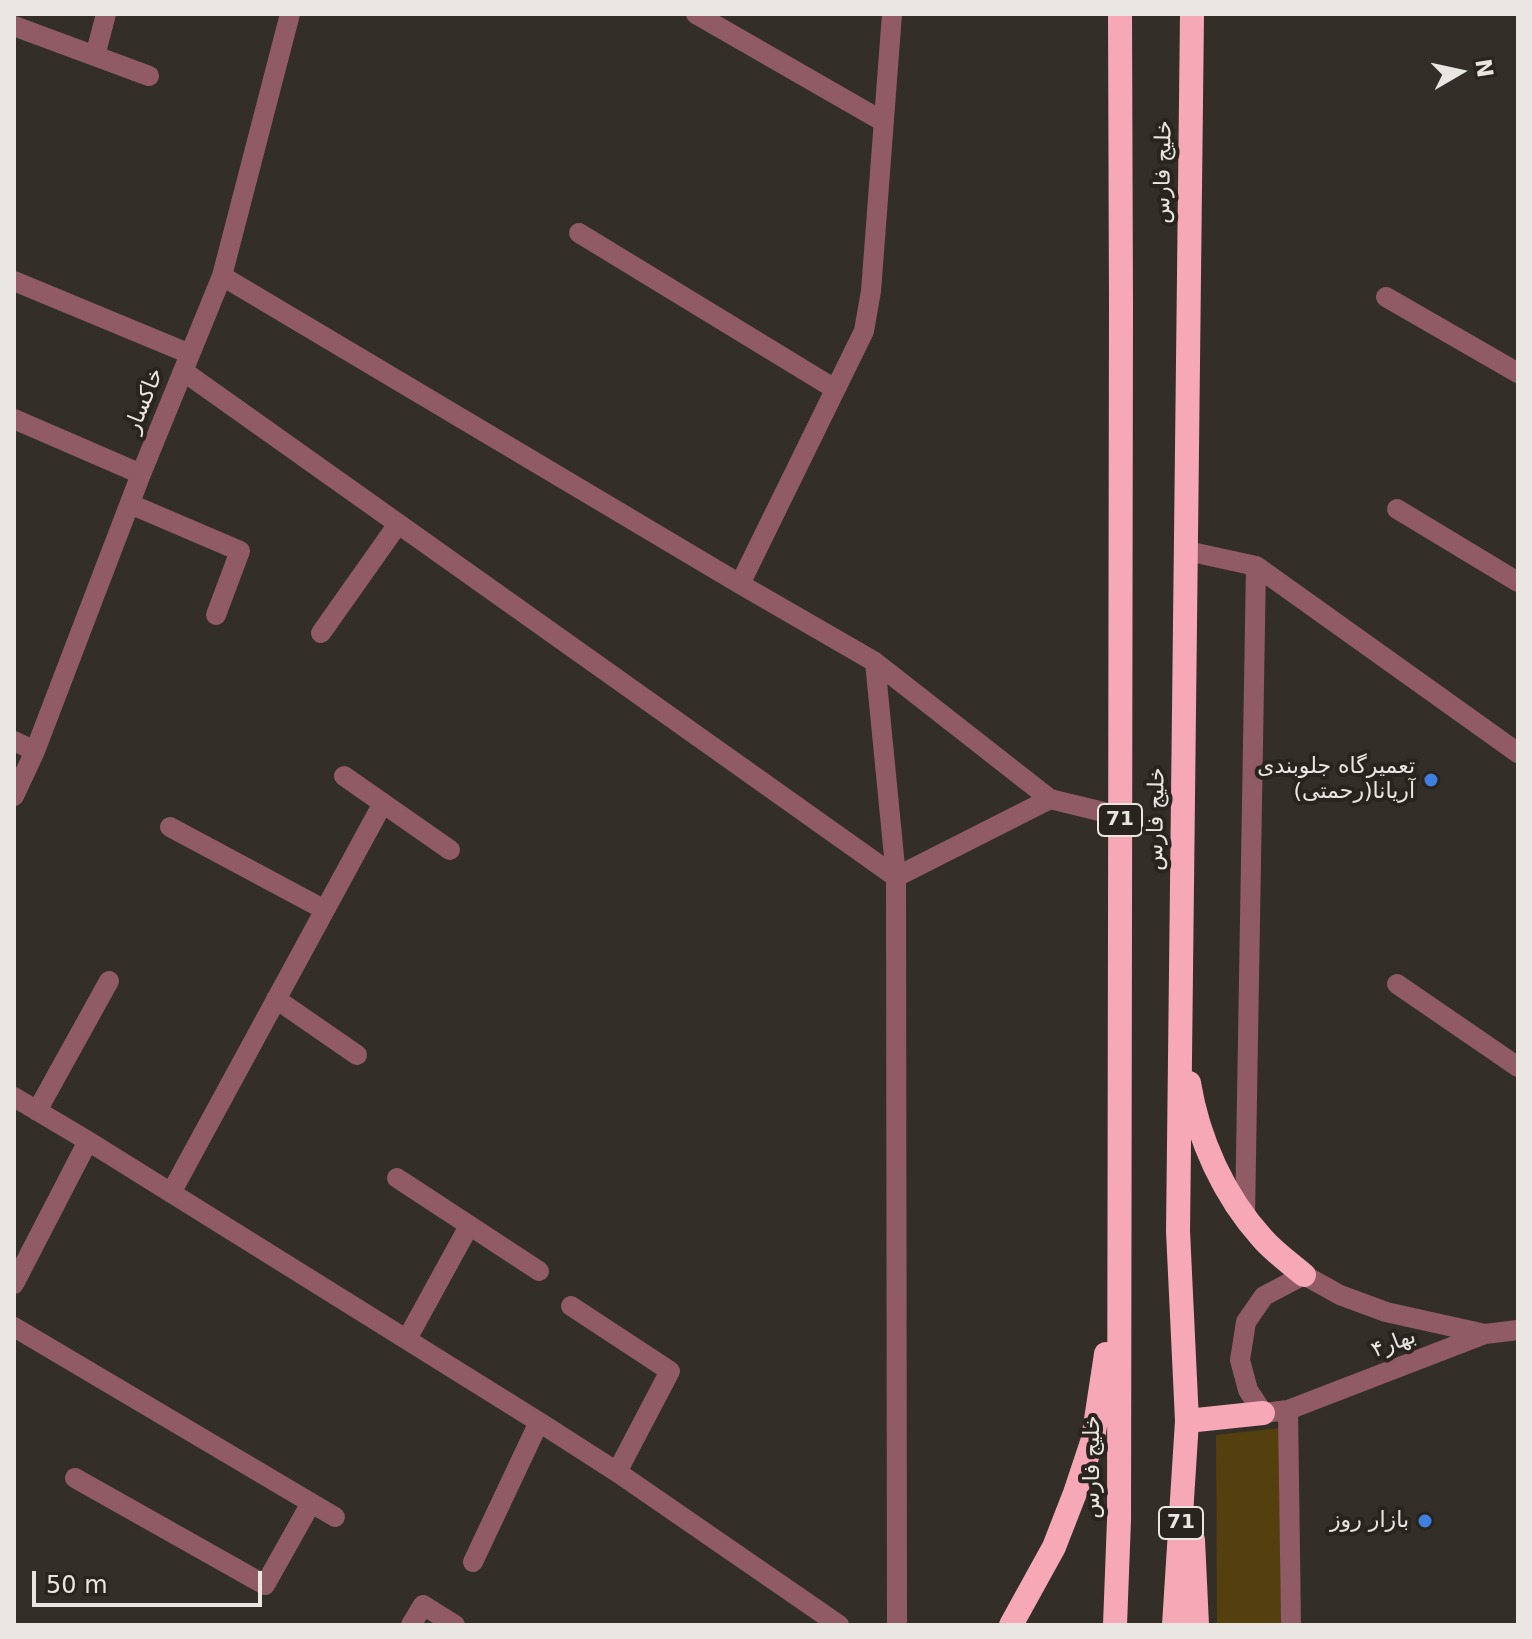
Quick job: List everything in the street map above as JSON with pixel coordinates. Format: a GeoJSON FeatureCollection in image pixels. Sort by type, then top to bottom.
{"type":"FeatureCollection","features":[{"type":"Feature","properties":{"kind":"highway","name":"خلیج فارس"},"geometry":{"type":"LineString","coordinates":[[1115,1625],[1119,1520],[1120,14]]}},
{"type":"Feature","properties":{"kind":"highway","name":"خلیج فارس"},"geometry":{"type":"LineString","coordinates":[[1174,1625],[1187,1421],[1178,1231],[1192,14]]}},
{"type":"Feature","properties":{"kind":"highway"},"geometry":{"type":"LineString","coordinates":[[1180,1028],[1192,1100],[1202,1135],[1226,1189],[1262,1239],[1304,1275]]}},
{"type":"Feature","properties":{"kind":"highway"},"geometry":{"type":"LineString","coordinates":[[1011,1625],[1054,1547],[1093,1439],[1105,1372],[1119,1228]]}},
{"type":"Feature","properties":{"kind":"highway"},"geometry":{"type":"LineString","coordinates":[[1197,1625],[1187,1421],[1263,1413]]}},
{"type":"Feature","properties":{"kind":"street"},"geometry":{"type":"LineString","coordinates":[[95,56],[106,14]]}},
{"type":"Feature","properties":{"kind":"street","name":"خاکسار"},"geometry":{"type":"LineString","coordinates":[[14,796],[35,751],[141,474],[222,276],[290,14]]}},
{"type":"Feature","properties":{"kind":"street"},"geometry":{"type":"LineString","coordinates":[[696,14],[884,122]]}},
{"type":"Feature","properties":{"kind":"street"},"geometry":{"type":"LineString","coordinates":[[740,584],[864,331],[871,291],[892,14]]}},
{"type":"Feature","properties":{"kind":"street"},"geometry":{"type":"LineString","coordinates":[[14,26],[149,76]]}},
{"type":"Feature","properties":{"kind":"street"},"geometry":{"type":"LineString","coordinates":[[579,233],[835,389]]}},
{"type":"Feature","properties":{"kind":"street"},"geometry":{"type":"LineString","coordinates":[[222,276],[875,662],[1050,799],[1120,816]]}},
{"type":"Feature","properties":{"kind":"street"},"geometry":{"type":"LineString","coordinates":[[14,281],[186,363],[398,524],[896,877]]}},
{"type":"Feature","properties":{"kind":"street"},"geometry":{"type":"LineString","coordinates":[[1386,297],[1518,373]]}},
{"type":"Feature","properties":{"kind":"street"},"geometry":{"type":"LineString","coordinates":[[14,419],[141,474]]}},
{"type":"Feature","properties":{"kind":"street"},"geometry":{"type":"LineString","coordinates":[[130,504],[240,551],[216,615]]}},
{"type":"Feature","properties":{"kind":"street"},"geometry":{"type":"LineString","coordinates":[[1397,509],[1518,582]]}},
{"type":"Feature","properties":{"kind":"street"},"geometry":{"type":"LineString","coordinates":[[321,633],[398,524]]}},
{"type":"Feature","properties":{"kind":"street"},"geometry":{"type":"LineString","coordinates":[[1187,551],[1256,566],[1518,753]]}},
{"type":"Feature","properties":{"kind":"street"},"geometry":{"type":"LineString","coordinates":[[1245,1215],[1256,566]]}},
{"type":"Feature","properties":{"kind":"street"},"geometry":{"type":"LineString","coordinates":[[875,662],[896,877],[897,1625]]}},
{"type":"Feature","properties":{"kind":"street"},"geometry":{"type":"LineString","coordinates":[[14,741],[35,751]]}},
{"type":"Feature","properties":{"kind":"street"},"geometry":{"type":"LineString","coordinates":[[344,776],[450,850]]}},
{"type":"Feature","properties":{"kind":"street"},"geometry":{"type":"LineString","coordinates":[[896,877],[1050,799]]}},
{"type":"Feature","properties":{"kind":"street"},"geometry":{"type":"LineString","coordinates":[[171,1193],[383,803]]}},
{"type":"Feature","properties":{"kind":"street"},"geometry":{"type":"LineString","coordinates":[[170,827],[325,910]]}},
{"type":"Feature","properties":{"kind":"street"},"geometry":{"type":"LineString","coordinates":[[37,1111],[109,981]]}},
{"type":"Feature","properties":{"kind":"street"},"geometry":{"type":"LineString","coordinates":[[1397,984],[1518,1067]]}},
{"type":"Feature","properties":{"kind":"street"},"geometry":{"type":"LineString","coordinates":[[276,999],[357,1055]]}},
{"type":"Feature","properties":{"kind":"street"},"geometry":{"type":"LineString","coordinates":[[14,1097],[539,1422],[839,1625]]}},
{"type":"Feature","properties":{"kind":"street"},"geometry":{"type":"LineString","coordinates":[[14,1284],[88,1141]]}},
{"type":"Feature","properties":{"kind":"street"},"geometry":{"type":"LineString","coordinates":[[397,1178],[539,1271]]}},
{"type":"Feature","properties":{"kind":"street"},"geometry":{"type":"LineString","coordinates":[[407,1339],[469,1226]]}},
{"type":"Feature","properties":{"kind":"street"},"geometry":{"type":"LineString","coordinates":[[1263,1413],[1248,1390],[1240,1360],[1246,1322],[1264,1296],[1304,1275],[1340,1295],[1386,1312],[1485,1334]]}},
{"type":"Feature","properties":{"kind":"street"},"geometry":{"type":"LineString","coordinates":[[571,1306],[670,1371],[617,1472]]}},
{"type":"Feature","properties":{"kind":"street"},"geometry":{"type":"LineString","coordinates":[[14,1327],[335,1517]]}},
{"type":"Feature","properties":{"kind":"street","name":"بهار۴"},"geometry":{"type":"LineString","coordinates":[[1263,1413],[1288,1410],[1485,1334],[1518,1330]]}},
{"type":"Feature","properties":{"kind":"street"},"geometry":{"type":"LineString","coordinates":[[1288,1410],[1291,1625]]}},
{"type":"Feature","properties":{"kind":"street"},"geometry":{"type":"LineString","coordinates":[[473,1562],[539,1422]]}},
{"type":"Feature","properties":{"kind":"street"},"geometry":{"type":"LineString","coordinates":[[75,1478],[265,1585],[311,1503]]}},
{"type":"Feature","properties":{"kind":"street"},"geometry":{"type":"LineString","coordinates":[[411,1625],[423,1605],[455,1625]]}},
{"type":"Feature","properties":{"kind":"shaded area"},"geometry":{"type":"Polygon","coordinates":[[[1279,1428],[1281,1625],[1217,1625],[1216,1435],[1279,1428]]]}},
{"type":"Feature","properties":{"kind":"place","name":"تعمیرگاه جلوبندی آریانا(رحمتی)"},"geometry":{"type":"Point","coordinates":[1431,780]}},
{"type":"Feature","properties":{"kind":"place","name":"بازار روز"},"geometry":{"type":"Point","coordinates":[1425,1521]}}]}
